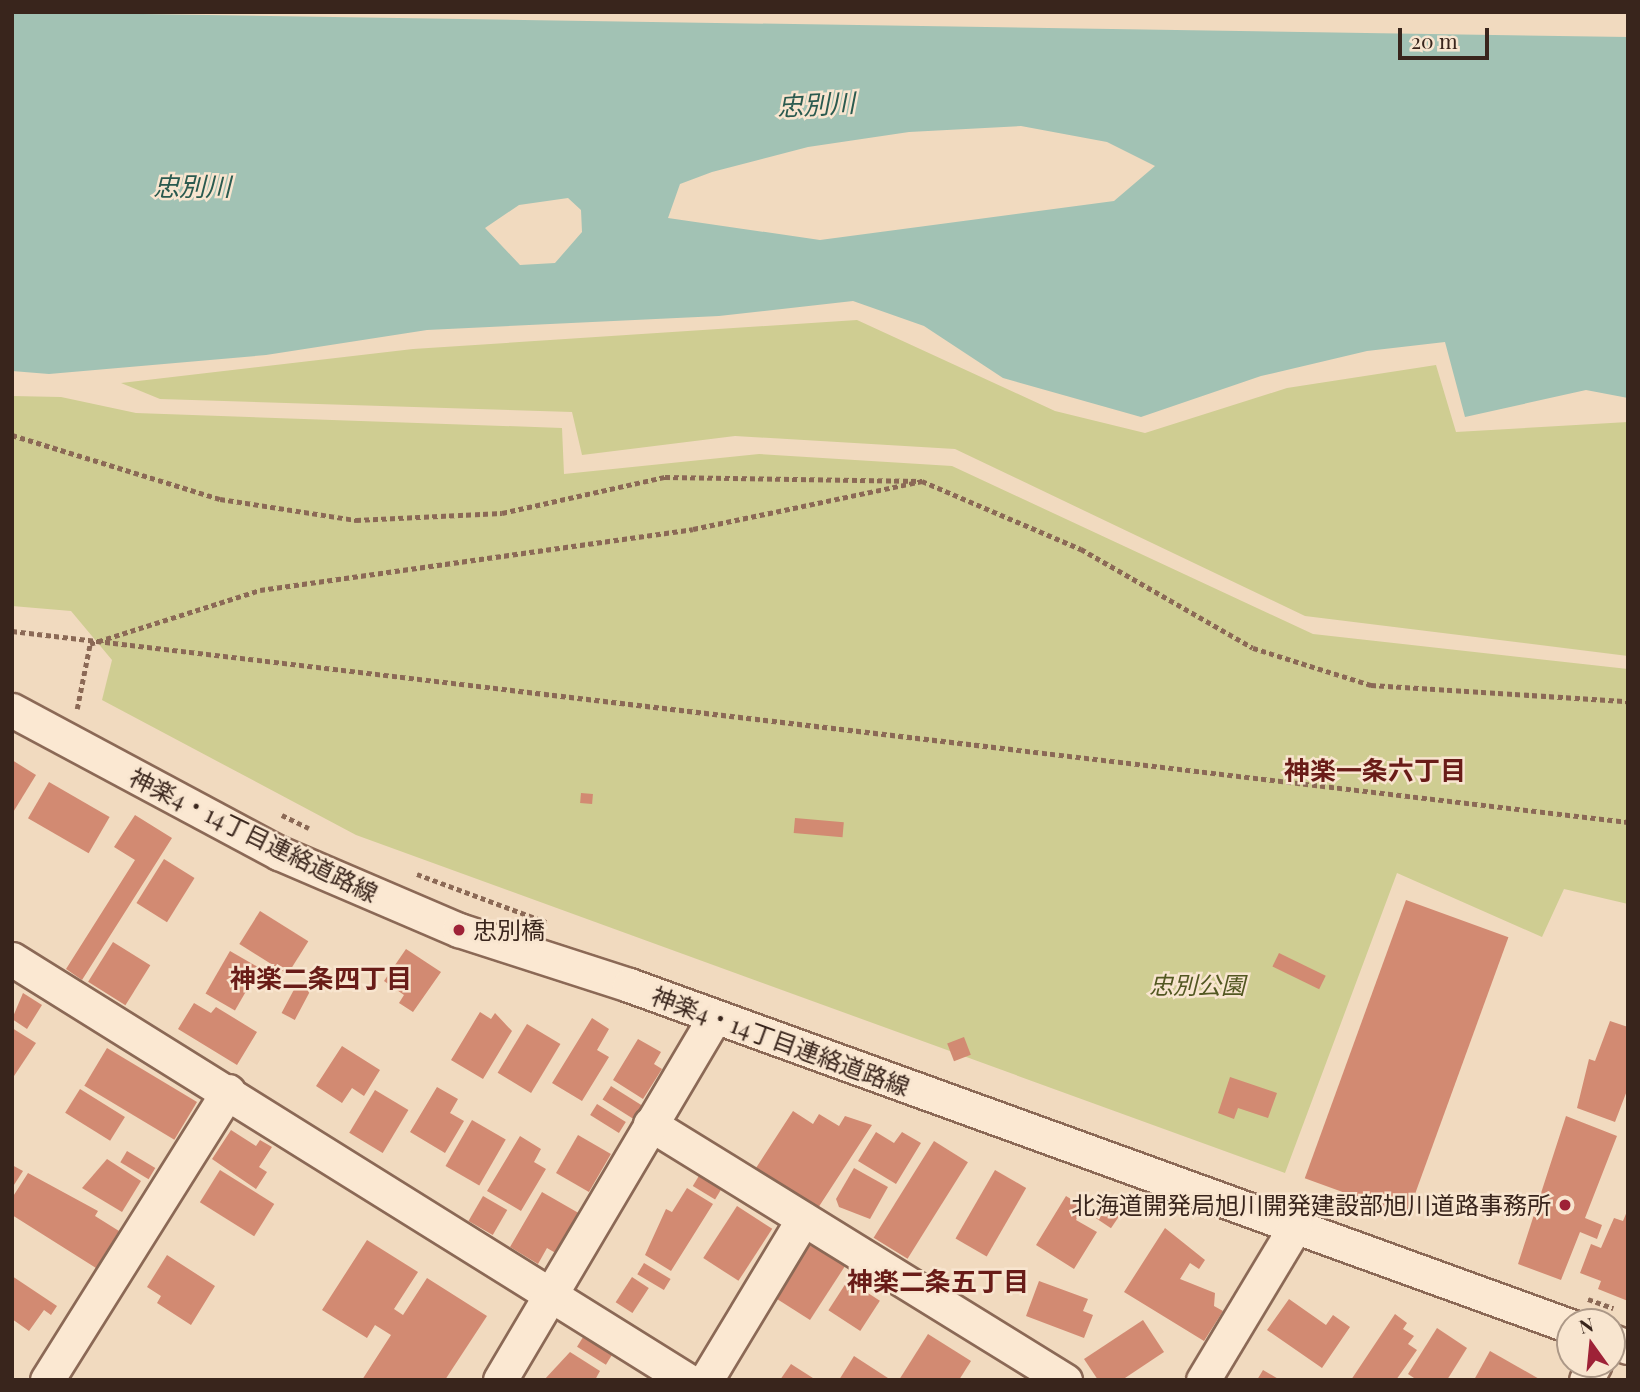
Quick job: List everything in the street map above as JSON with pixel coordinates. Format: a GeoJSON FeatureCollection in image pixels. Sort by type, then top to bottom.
{"type":"FeatureCollection","features":[{"type":"Feature","properties":{"kind":"street","name":"神楽4・14丁目連絡道路線"},"geometry":{"type":"LineString","coordinates":[[12,710],[279,853],[377,896],[1556,1321]]}},
{"type":"Feature","properties":{"kind":"street"},"geometry":{"type":"LineString","coordinates":[[12,959],[228,1090],[687,1380]]}},
{"type":"Feature","properties":{"kind":"street"},"geometry":{"type":"LineString","coordinates":[[500,1380],[714,1018]]}},
{"type":"Feature","properties":{"kind":"street"},"geometry":{"type":"LineString","coordinates":[[47,1380],[228,1090]]}},
{"type":"Feature","properties":{"kind":"street"},"geometry":{"type":"LineString","coordinates":[[650,1124],[1065,1380]]}},
{"type":"Feature","properties":{"kind":"street"},"geometry":{"type":"LineString","coordinates":[[706,1380],[803,1219]]}},
{"type":"Feature","properties":{"kind":"street"},"geometry":{"type":"LineString","coordinates":[[1203,1380],[1294,1227]]}},
{"type":"Feature","properties":{"kind":"path"},"geometry":{"type":"LineString","coordinates":[[12,435],[220,499],[356,520],[502,513],[665,477],[922,481],[1080,550],[1253,648],[1371,685],[1628,701]]}},
{"type":"Feature","properties":{"kind":"path"},"geometry":{"type":"LineString","coordinates":[[90,644],[260,590],[693,529],[922,481]]}},
{"type":"Feature","properties":{"kind":"path"},"geometry":{"type":"LineString","coordinates":[[12,631],[90,644],[1628,822]]}},
{"type":"Feature","properties":{"kind":"path"},"geometry":{"type":"LineString","coordinates":[[88,717],[76,711],[90,644]]}},
{"type":"Feature","properties":{"kind":"path"},"geometry":{"type":"LineString","coordinates":[[268,809],[317,832]]}},
{"type":"Feature","properties":{"kind":"path"},"geometry":{"type":"LineString","coordinates":[[413,873],[558,926]]}},
{"type":"Feature","properties":{"kind":"green space"},"geometry":{"type":"Polygon","coordinates":[[[857,320],[1055,411],[1145,433],[1287,388],[1436,365],[1456,432],[1628,422],[1628,656],[1305,616],[955,449],[735,436],[582,455],[572,412],[160,399],[121,383],[413,349],[857,320]]]}},
{"type":"Feature","properties":{"kind":"green space","name":"忠別公園"},"geometry":{"type":"Polygon","coordinates":[[[12,396],[61,397],[136,413],[562,428],[564,474],[759,454],[952,466],[1313,634],[1628,669],[1628,904],[1564,889],[1542,937],[1397,873],[1285,1173],[356,835],[102,700],[112,660],[71,611],[12,606],[12,396]]]}},
{"type":"Feature","properties":{"kind":"water","name":"忠別川"},"geometry":{"type":"Polygon","coordinates":[[[12,12],[1628,37],[1628,398],[1586,390],[1465,417],[1445,342],[1367,351],[1261,376],[1141,417],[1003,378],[924,326],[853,301],[719,316],[427,330],[266,355],[49,374],[12,371],[12,12]],[[1021,126],[909,132],[808,147],[712,172],[680,184],[668,218],[820,240],[1114,201],[1155,166],[1107,142],[1021,126]],[[568,198],[519,205],[485,228],[520,265],[555,263],[582,232],[581,210],[568,198]]]}},
{"type":"Feature","properties":{"kind":"building"},"geometry":{"type":"Polygon","coordinates":[[[12,760],[36,775],[12,814],[12,760]]]}},
{"type":"Feature","properties":{"kind":"building"},"geometry":{"type":"Polygon","coordinates":[[[49,782],[110,817],[89,853],[28,818],[49,782]]]}},
{"type":"Feature","properties":{"kind":"building"},"geometry":{"type":"Polygon","coordinates":[[[581,793],[593,794],[592,804],[580,803],[581,793]]]}},
{"type":"Feature","properties":{"kind":"building"},"geometry":{"type":"Polygon","coordinates":[[[135,815],[172,838],[82,980],[66,969],[135,860],[114,847],[135,815]]]}},
{"type":"Feature","properties":{"kind":"building"},"geometry":{"type":"Polygon","coordinates":[[[795,818],[844,822],[843,837],[794,833],[795,818]]]}},
{"type":"Feature","properties":{"kind":"building"},"geometry":{"type":"Polygon","coordinates":[[[164,859],[195,878],[167,922],[136,903],[164,859]]]}},
{"type":"Feature","properties":{"kind":"building"},"geometry":{"type":"Polygon","coordinates":[[[1406,900],[1508,937],[1407,1215],[1305,1178],[1406,900]]]}},
{"type":"Feature","properties":{"kind":"building"},"geometry":{"type":"Polygon","coordinates":[[[260,911],[308,941],[288,974],[239,944],[260,911]]]}},
{"type":"Feature","properties":{"kind":"building"},"geometry":{"type":"Polygon","coordinates":[[[113,942],[150,965],[125,1005],[88,982],[113,942]]]}},
{"type":"Feature","properties":{"kind":"building"},"geometry":{"type":"Polygon","coordinates":[[[406,949],[441,972],[413,1012],[399,1003],[404,995],[384,981],[406,949]]]}},
{"type":"Feature","properties":{"kind":"building"},"geometry":{"type":"Polygon","coordinates":[[[230,951],[259,968],[235,1010],[206,993],[230,951]]]}},
{"type":"Feature","properties":{"kind":"building"},"geometry":{"type":"Polygon","coordinates":[[[1279,953],[1326,976],[1319,989],[1272,966],[1279,953]]]}},
{"type":"Feature","properties":{"kind":"building"},"geometry":{"type":"Polygon","coordinates":[[[298,982],[311,989],[295,1020],[282,1013],[298,982]]]}},
{"type":"Feature","properties":{"kind":"building"},"geometry":{"type":"Polygon","coordinates":[[[23,993],[42,1005],[27,1029],[12,1019],[23,993]]]}},
{"type":"Feature","properties":{"kind":"building"},"geometry":{"type":"Polygon","coordinates":[[[194,1003],[211,1013],[216,1007],[257,1032],[237,1065],[178,1029],[194,1003]]]}},
{"type":"Feature","properties":{"kind":"building"},"geometry":{"type":"Polygon","coordinates":[[[480,1012],[491,1019],[495,1013],[512,1031],[483,1079],[451,1060],[480,1012]]]}},
{"type":"Feature","properties":{"kind":"building"},"geometry":{"type":"Polygon","coordinates":[[[592,1018],[609,1029],[597,1050],[609,1057],[582,1101],[552,1083],[592,1018]]]}},
{"type":"Feature","properties":{"kind":"building"},"geometry":{"type":"Polygon","coordinates":[[[1610,1021],[1628,1027],[1628,1088],[1615,1122],[1577,1108],[1589,1059],[1595,1061],[1610,1021]]]}},
{"type":"Feature","properties":{"kind":"building"},"geometry":{"type":"Polygon","coordinates":[[[527,1024],[560,1044],[531,1093],[498,1073],[527,1024]]]}},
{"type":"Feature","properties":{"kind":"building"},"geometry":{"type":"Polygon","coordinates":[[[12,1028],[36,1043],[12,1079],[12,1028]]]}},
{"type":"Feature","properties":{"kind":"building"},"geometry":{"type":"Polygon","coordinates":[[[964,1037],[971,1055],[954,1061],[947,1043],[964,1037]]]}},
{"type":"Feature","properties":{"kind":"building"},"geometry":{"type":"Polygon","coordinates":[[[638,1039],[661,1052],[654,1064],[662,1069],[643,1099],[613,1080],[638,1039]]]}},
{"type":"Feature","properties":{"kind":"building"},"geometry":{"type":"Polygon","coordinates":[[[342,1046],[380,1070],[364,1096],[352,1088],[342,1103],[316,1086],[342,1046]]]}},
{"type":"Feature","properties":{"kind":"building"},"geometry":{"type":"Polygon","coordinates":[[[107,1048],[197,1102],[174,1140],[84,1086],[107,1048]]]}},
{"type":"Feature","properties":{"kind":"building"},"geometry":{"type":"Polygon","coordinates":[[[1230,1077],[1277,1093],[1268,1118],[1238,1108],[1234,1119],[1218,1113],[1230,1077]]]}},
{"type":"Feature","properties":{"kind":"building"},"geometry":{"type":"Polygon","coordinates":[[[611,1086],[643,1106],[635,1120],[603,1100],[611,1086]]]}},
{"type":"Feature","properties":{"kind":"building"},"geometry":{"type":"Polygon","coordinates":[[[437,1087],[458,1099],[450,1113],[464,1121],[445,1153],[410,1132],[437,1087]]]}},
{"type":"Feature","properties":{"kind":"building"},"geometry":{"type":"Polygon","coordinates":[[[80,1089],[125,1117],[110,1141],[65,1113],[80,1089]]]}},
{"type":"Feature","properties":{"kind":"building"},"geometry":{"type":"Polygon","coordinates":[[[375,1090],[408,1110],[383,1153],[349,1133],[375,1090]]]}},
{"type":"Feature","properties":{"kind":"building"},"geometry":{"type":"Polygon","coordinates":[[[597,1104],[626,1122],[619,1133],[590,1115],[597,1104]]]}},
{"type":"Feature","properties":{"kind":"building"},"geometry":{"type":"Polygon","coordinates":[[[793,1111],[813,1124],[819,1114],[839,1126],[845,1116],[872,1125],[818,1208],[756,1168],[793,1111]]]}},
{"type":"Feature","properties":{"kind":"building","name":"北海道開発局旭川開発建設部旭川道路事務所"},"geometry":{"type":"Polygon","coordinates":[[[1566,1116],[1617,1136],[1585,1218],[1602,1225],[1597,1239],[1580,1232],[1561,1280],[1518,1264],[1566,1116]]]}},
{"type":"Feature","properties":{"kind":"building"},"geometry":{"type":"Polygon","coordinates":[[[472,1120],[506,1140],[479,1185],[446,1166],[472,1120]]]}},
{"type":"Feature","properties":{"kind":"building"},"geometry":{"type":"Polygon","coordinates":[[[231,1130],[256,1146],[260,1140],[272,1147],[259,1167],[267,1172],[256,1189],[212,1159],[231,1130]]]}},
{"type":"Feature","properties":{"kind":"building"},"geometry":{"type":"Polygon","coordinates":[[[876,1132],[894,1143],[902,1132],[921,1143],[896,1184],[858,1161],[876,1132]]]}},
{"type":"Feature","properties":{"kind":"building"},"geometry":{"type":"Polygon","coordinates":[[[578,1135],[611,1154],[589,1192],[556,1173],[578,1135]]]}},
{"type":"Feature","properties":{"kind":"building"},"geometry":{"type":"Polygon","coordinates":[[[520,1136],[541,1149],[534,1162],[546,1169],[521,1211],[487,1191],[520,1136]]]}},
{"type":"Feature","properties":{"kind":"building"},"geometry":{"type":"Polygon","coordinates":[[[934,1141],[968,1162],[908,1259],[874,1238],[934,1141]]]}},
{"type":"Feature","properties":{"kind":"building"},"geometry":{"type":"Polygon","coordinates":[[[127,1151],[155,1168],[149,1179],[120,1162],[127,1151]]]}},
{"type":"Feature","properties":{"kind":"building"},"geometry":{"type":"Polygon","coordinates":[[[107,1159],[141,1181],[122,1212],[82,1188],[107,1159]]]}},
{"type":"Feature","properties":{"kind":"building"},"geometry":{"type":"Polygon","coordinates":[[[12,1165],[23,1171],[12,1188],[12,1165]]]}},
{"type":"Feature","properties":{"kind":"building"},"geometry":{"type":"Polygon","coordinates":[[[854,1168],[888,1187],[870,1219],[839,1207],[836,1199],[854,1168]]]}},
{"type":"Feature","properties":{"kind":"building"},"geometry":{"type":"Polygon","coordinates":[[[220,1170],[274,1204],[254,1236],[200,1202],[220,1170]]]}},
{"type":"Feature","properties":{"kind":"building"},"geometry":{"type":"Polygon","coordinates":[[[995,1170],[1026,1188],[987,1256],[956,1238],[995,1170]]]}},
{"type":"Feature","properties":{"kind":"building"},"geometry":{"type":"Polygon","coordinates":[[[28,1173],[98,1211],[95,1216],[119,1231],[96,1268],[12,1215],[12,1198],[28,1173]]]}},
{"type":"Feature","properties":{"kind":"building"},"geometry":{"type":"Polygon","coordinates":[[[700,1174],[722,1187],[715,1199],[693,1186],[700,1174]]]}},
{"type":"Feature","properties":{"kind":"building"},"geometry":{"type":"Polygon","coordinates":[[[687,1188],[713,1204],[671,1271],[645,1255],[666,1209],[672,1212],[687,1188]]]}},
{"type":"Feature","properties":{"kind":"building"},"geometry":{"type":"Polygon","coordinates":[[[542,1192],[582,1215],[559,1255],[547,1248],[538,1264],[510,1247],[542,1192]]]}},
{"type":"Feature","properties":{"kind":"building"},"geometry":{"type":"Polygon","coordinates":[[[483,1196],[507,1210],[493,1235],[469,1221],[483,1196]]]}},
{"type":"Feature","properties":{"kind":"building"},"geometry":{"type":"Polygon","coordinates":[[[1066,1196],[1084,1207],[1076,1220],[1097,1232],[1074,1269],[1036,1245],[1066,1196]]]}},
{"type":"Feature","properties":{"kind":"building"},"geometry":{"type":"Polygon","coordinates":[[[1105,1205],[1120,1215],[1111,1228],[1096,1218],[1105,1205]]]}},
{"type":"Feature","properties":{"kind":"building"},"geometry":{"type":"Polygon","coordinates":[[[737,1206],[772,1229],[738,1281],[703,1258],[737,1206]]]}},
{"type":"Feature","properties":{"kind":"building"},"geometry":{"type":"Polygon","coordinates":[[[1628,1209],[1628,1301],[1598,1289],[1601,1281],[1580,1273],[1591,1244],[1601,1248],[1614,1218],[1623,1221],[1628,1209]]]}},
{"type":"Feature","properties":{"kind":"building"},"geometry":{"type":"Polygon","coordinates":[[[1165,1228],[1205,1260],[1199,1269],[1190,1263],[1180,1279],[1215,1293],[1214,1306],[1223,1311],[1204,1341],[1124,1292],[1165,1228]]]}},
{"type":"Feature","properties":{"kind":"building"},"geometry":{"type":"Polygon","coordinates":[[[367,1240],[418,1272],[394,1309],[403,1315],[427,1278],[487,1316],[445,1380],[362,1380],[391,1335],[375,1325],[367,1338],[322,1310],[367,1240]]]}},
{"type":"Feature","properties":{"kind":"building"},"geometry":{"type":"Polygon","coordinates":[[[807,1244],[847,1263],[810,1320],[777,1299],[807,1244]]]}},
{"type":"Feature","properties":{"kind":"building"},"geometry":{"type":"Polygon","coordinates":[[[167,1255],[215,1286],[191,1325],[157,1303],[161,1296],[147,1287],[167,1255]]]}},
{"type":"Feature","properties":{"kind":"building"},"geometry":{"type":"Polygon","coordinates":[[[644,1263],[671,1279],[664,1290],[637,1274],[644,1263]]]}},
{"type":"Feature","properties":{"kind":"building"},"geometry":{"type":"Polygon","coordinates":[[[12,1276],[57,1306],[51,1315],[44,1310],[29,1331],[12,1319],[12,1276]]]}},
{"type":"Feature","properties":{"kind":"building"},"geometry":{"type":"Polygon","coordinates":[[[632,1277],[649,1288],[632,1313],[616,1302],[632,1277]]]}},
{"type":"Feature","properties":{"kind":"building"},"geometry":{"type":"Polygon","coordinates":[[[848,1280],[880,1301],[860,1331],[828,1310],[848,1280]]]}},
{"type":"Feature","properties":{"kind":"building"},"geometry":{"type":"Polygon","coordinates":[[[1039,1281],[1088,1299],[1083,1311],[1093,1315],[1084,1338],[1026,1316],[1039,1281]]]}},
{"type":"Feature","properties":{"kind":"building"},"geometry":{"type":"Polygon","coordinates":[[[1289,1299],[1326,1325],[1333,1315],[1350,1327],[1322,1368],[1267,1330],[1289,1299]]]}},
{"type":"Feature","properties":{"kind":"building"},"geometry":{"type":"Polygon","coordinates":[[[1395,1314],[1407,1323],[1403,1329],[1414,1336],[1408,1344],[1417,1350],[1396,1380],[1351,1380],[1395,1314]]]}},
{"type":"Feature","properties":{"kind":"building"},"geometry":{"type":"Polygon","coordinates":[[[1143,1320],[1164,1352],[1122,1380],[1098,1380],[1084,1359],[1143,1320]]]}},
{"type":"Feature","properties":{"kind":"building"},"geometry":{"type":"Polygon","coordinates":[[[1437,1328],[1467,1348],[1447,1380],[1417,1380],[1408,1374],[1437,1328]]]}},
{"type":"Feature","properties":{"kind":"building"},"geometry":{"type":"Polygon","coordinates":[[[585,1334],[614,1352],[606,1365],[577,1347],[585,1334]]]}},
{"type":"Feature","properties":{"kind":"building"},"geometry":{"type":"Polygon","coordinates":[[[928,1334],[971,1361],[959,1380],[899,1380],[928,1334]]]}},
{"type":"Feature","properties":{"kind":"building"},"geometry":{"type":"Polygon","coordinates":[[[1490,1351],[1541,1380],[1474,1380],[1490,1351]]]}},
{"type":"Feature","properties":{"kind":"building"},"geometry":{"type":"Polygon","coordinates":[[[570,1352],[600,1371],[595,1380],[544,1380],[570,1352]]]}},
{"type":"Feature","properties":{"kind":"building"},"geometry":{"type":"Polygon","coordinates":[[[854,1356],[891,1380],[839,1380],[854,1356]]]}},
{"type":"Feature","properties":{"kind":"building"},"geometry":{"type":"Polygon","coordinates":[[[791,1364],[816,1380],[780,1380],[791,1364]]]}},
{"type":"Feature","properties":{"kind":"building"},"geometry":{"type":"Polygon","coordinates":[[[1263,1370],[1280,1380],[1257,1380],[1263,1370]]]}},
{"type":"Feature","properties":{"kind":"place","name":"忠別橋"},"geometry":{"type":"Point","coordinates":[459,930]}},
{"type":"Feature","properties":{"kind":"place","name":"北海道開発局旭川開発建設部旭川道路事務所"},"geometry":{"type":"Point","coordinates":[1565,1205]}},
{"type":"Feature","properties":{"kind":"district","name":"神楽一条六丁目"},"geometry":{"type":"Point","coordinates":[1375,770]}},
{"type":"Feature","properties":{"kind":"district","name":"神楽二条四丁目"},"geometry":{"type":"Point","coordinates":[321,978]}},
{"type":"Feature","properties":{"kind":"district","name":"神楽二条五丁目"},"geometry":{"type":"Point","coordinates":[938,1281]}}]}
